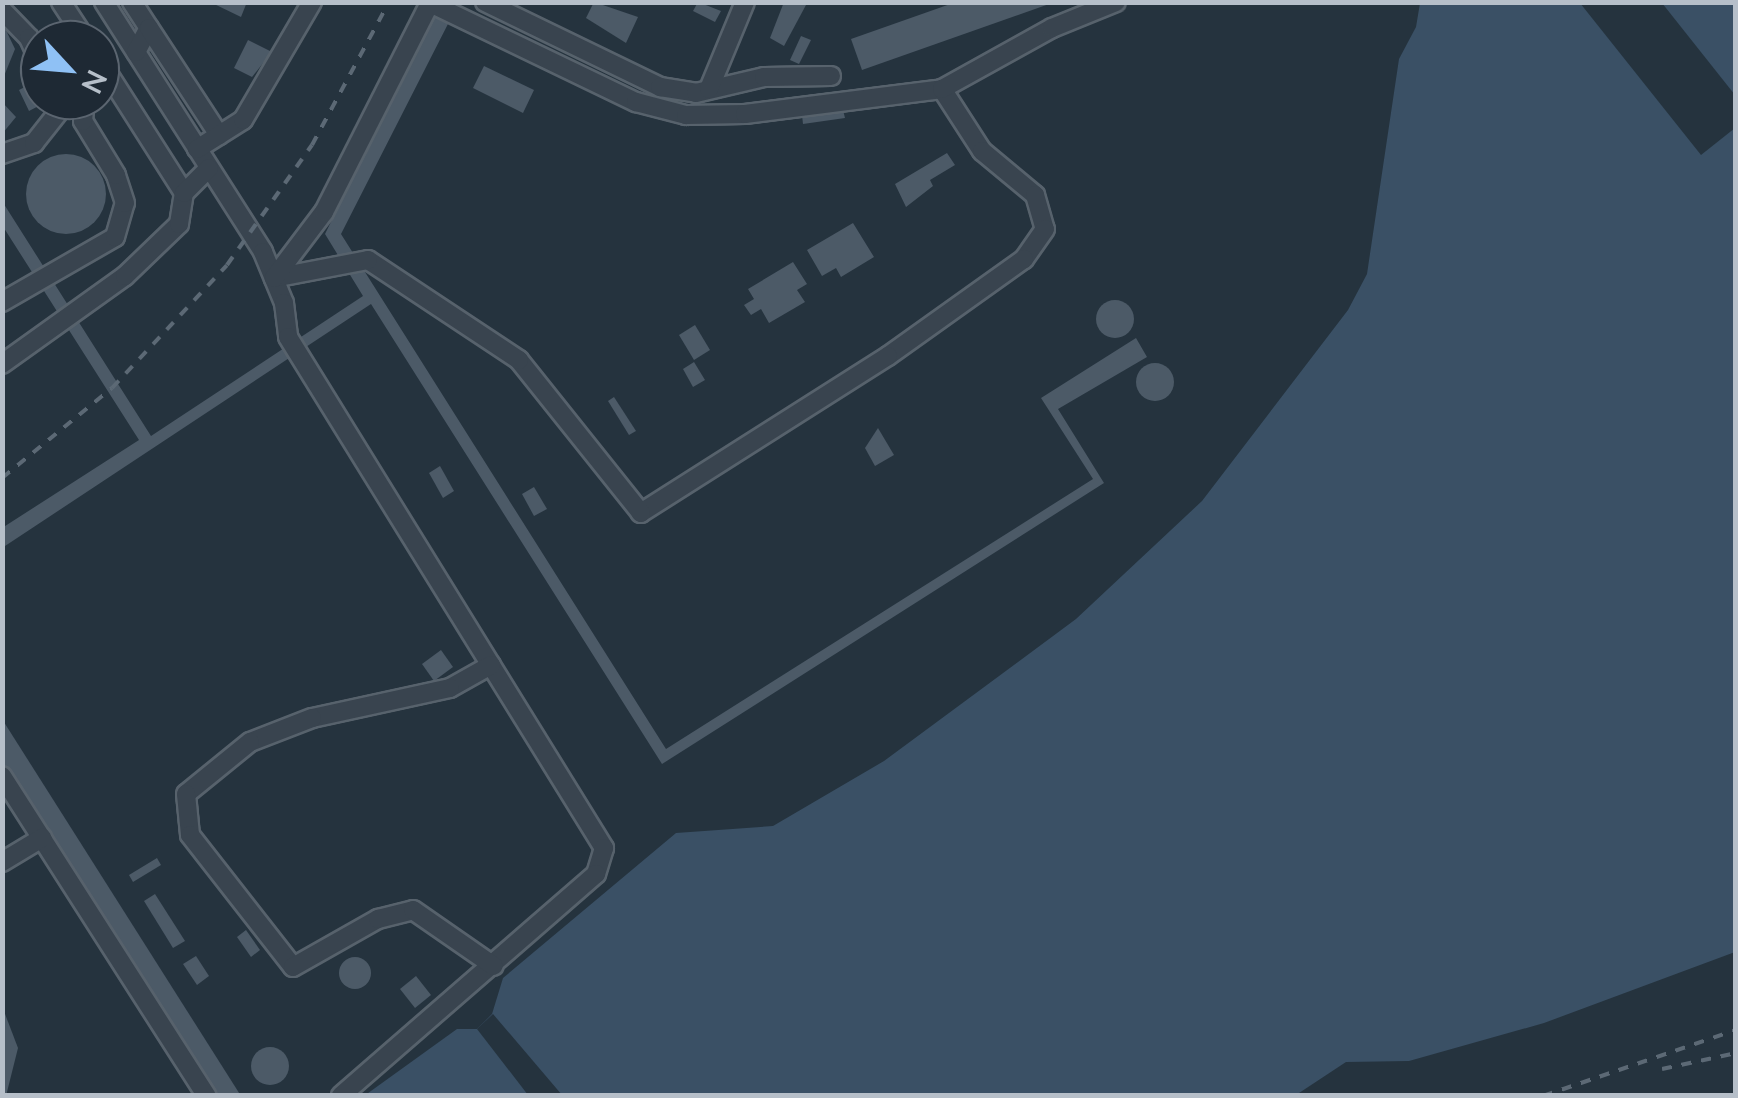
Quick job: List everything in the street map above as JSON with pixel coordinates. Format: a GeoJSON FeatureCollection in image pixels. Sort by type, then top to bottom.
{"type":"FeatureCollection","features":[{"type":"Feature","properties":{"kind":"street"},"geometry":{"type":"LineString","coordinates":[[104,2],[263,252],[274,278],[288,337],[606,858],[494,966],[341,1096]]}},
{"type":"Feature","properties":{"kind":"street"},"geometry":{"type":"LineString","coordinates":[[132,2],[219,135]]}},
{"type":"Feature","properties":{"kind":"street"},"geometry":{"type":"LineString","coordinates":[[197,149],[243,120],[312,2]]}},
{"type":"Feature","properties":{"kind":"street"},"geometry":{"type":"LineString","coordinates":[[485,2],[660,88],[710,90],[764,77],[831,76]]}},
{"type":"Feature","properties":{"kind":"street"},"geometry":{"type":"LineString","coordinates":[[710,90],[745,2]]}},
{"type":"Feature","properties":{"kind":"street"},"geometry":{"type":"LineString","coordinates":[[274,278],[324,212],[430,3],[636,102],[686,114],[745,114],[942,88],[1052,28],[1116,2]]}},
{"type":"Feature","properties":{"kind":"street"},"geometry":{"type":"LineString","coordinates":[[2,10],[20,29]]}},
{"type":"Feature","properties":{"kind":"street"},"geometry":{"type":"LineString","coordinates":[[120,55],[133,48],[149,28]]}},
{"type":"Feature","properties":{"kind":"street"},"geometry":{"type":"LineString","coordinates":[[274,278],[368,260],[519,360],[641,513],[888,356],[1024,259],[1045,229],[1035,194],[982,151],[942,88]]}},
{"type":"Feature","properties":{"kind":"street"},"geometry":{"type":"LineString","coordinates":[[120,94],[184,192]]}},
{"type":"Feature","properties":{"kind":"street"},"geometry":{"type":"LineString","coordinates":[[2,154],[34,143],[52,120]]}},
{"type":"Feature","properties":{"kind":"street"},"geometry":{"type":"LineString","coordinates":[[2,302],[115,237],[125,203],[116,175],[83,120]]}},
{"type":"Feature","properties":{"kind":"street"},"geometry":{"type":"LineString","coordinates":[[2,364],[125,276],[179,224],[184,192],[209,168]]}},
{"type":"Feature","properties":{"kind":"street"},"geometry":{"type":"LineString","coordinates":[[491,666],[450,688],[312,718],[250,742],[186,794],[190,835],[293,967],[378,919],[412,910],[494,966]]}},
{"type":"Feature","properties":{"kind":"street"},"geometry":{"type":"LineString","coordinates":[[2,776],[207,1096]]}},
{"type":"Feature","properties":{"kind":"street"},"geometry":{"type":"LineString","coordinates":[[2,862],[42,838]]}},
{"type":"Feature","properties":{"kind":"water"},"geometry":{"type":"Polygon","coordinates":[[[1420,3],[1735,3],[1735,952],[1544,1023],[1409,1061],[1346,1062],[1296,1095],[364,1096],[457,1029],[477,1029],[492,1014],[503,978],[676,833],[773,826],[884,761],[1076,619],[1202,501],[1348,310],[1367,274],[1399,59],[1416,27],[1420,3]]]}},
{"type":"Feature","properties":{"kind":"pier"},"geometry":{"type":"Polygon","coordinates":[[[1580,3],[1662,3],[1735,95],[1735,128],[1701,155],[1580,3]]]}},
{"type":"Feature","properties":{"kind":"pier"},"geometry":{"type":"Polygon","coordinates":[[[493,1014],[562,1095],[528,1095],[477,1029],[493,1014]]]}},
{"type":"Feature","properties":{"kind":"building"},"geometry":{"type":"Polygon","coordinates":[[[210,2],[247,2],[241,17],[210,2]]]}},
{"type":"Feature","properties":{"kind":"building"},"geometry":{"type":"Polygon","coordinates":[[[594,2],[638,17],[626,43],[586,18],[594,2]]]}},
{"type":"Feature","properties":{"kind":"building"},"geometry":{"type":"Polygon","coordinates":[[[698,2],[721,11],[715,22],[693,11],[698,2]]]}},
{"type":"Feature","properties":{"kind":"building"},"geometry":{"type":"Polygon","coordinates":[[[784,2],[806,5],[784,46],[770,38],[784,2]]]}},
{"type":"Feature","properties":{"kind":"building"},"geometry":{"type":"Polygon","coordinates":[[[956,2],[1052,3],[862,70],[851,39],[956,2]]]}},
{"type":"Feature","properties":{"kind":"building"},"geometry":{"type":"Polygon","coordinates":[[[434,14],[450,20],[341,234],[666,749],[1093,479],[1041,398],[1136,338],[1147,357],[1058,409],[1104,483],[662,764],[371,304],[2,548],[2,528],[139,440],[2,225],[2,201],[151,436],[363,296],[325,234],[434,14]]]}},
{"type":"Feature","properties":{"kind":"building"},"geometry":{"type":"Polygon","coordinates":[[[2,22],[15,49],[2,81],[2,22]]]}},
{"type":"Feature","properties":{"kind":"building"},"geometry":{"type":"Polygon","coordinates":[[[801,36],[811,40],[799,64],[790,60],[801,36]]]}},
{"type":"Feature","properties":{"kind":"building"},"geometry":{"type":"Polygon","coordinates":[[[248,40],[272,52],[252,77],[234,68],[248,40]]]}},
{"type":"Feature","properties":{"kind":"building"},"geometry":{"type":"Polygon","coordinates":[[[484,66],[534,90],[523,113],[473,88],[484,66]]]}},
{"type":"Feature","properties":{"kind":"building"},"geometry":{"type":"Polygon","coordinates":[[[2,102],[16,117],[2,134],[2,102]]]}},
{"type":"Feature","properties":{"kind":"building"},"geometry":{"type":"Polygon","coordinates":[[[843,110],[845,118],[803,124],[802,115],[843,110]]]}},
{"type":"Feature","properties":{"kind":"building"},"geometry":{"type":"Polygon","coordinates":[[[947,153],[955,165],[930,180],[933,186],[906,207],[895,184],[947,153]]]}},
{"type":"Feature","properties":{"kind":"building"},"geometry":{"type":"Polygon","coordinates":[[[66,154],[81,157],[94,166],[103,179],[103,209],[94,222],[81,231],[66,234],[51,231],[38,222],[29,209],[26,194],[29,179],[38,166],[51,157],[66,154]]]}},
{"type":"Feature","properties":{"kind":"building"},"geometry":{"type":"Polygon","coordinates":[[[853,223],[874,257],[841,277],[836,268],[822,276],[807,250],[853,223]]]}},
{"type":"Feature","properties":{"kind":"building"},"geometry":{"type":"Polygon","coordinates":[[[793,262],[807,284],[797,290],[805,302],[769,323],[761,309],[751,315],[744,305],[754,299],[748,289],[793,262]]]}},
{"type":"Feature","properties":{"kind":"building"},"geometry":{"type":"Polygon","coordinates":[[[1115,300],[1128,306],[1134,319],[1128,332],[1115,338],[1102,332],[1096,319],[1102,306],[1115,300]]]}},
{"type":"Feature","properties":{"kind":"building"},"geometry":{"type":"Polygon","coordinates":[[[695,325],[710,350],[694,360],[679,335],[695,325]]]}},
{"type":"Feature","properties":{"kind":"building"},"geometry":{"type":"Polygon","coordinates":[[[694,362],[705,380],[693,387],[683,369],[694,362]]]}},
{"type":"Feature","properties":{"kind":"building"},"geometry":{"type":"Polygon","coordinates":[[[1155,363],[1168,369],[1174,382],[1168,395],[1155,401],[1142,395],[1136,382],[1142,369],[1155,363]]]}},
{"type":"Feature","properties":{"kind":"building"},"geometry":{"type":"Polygon","coordinates":[[[614,397],[636,431],[629,435],[608,401],[614,397]]]}},
{"type":"Feature","properties":{"kind":"building"},"geometry":{"type":"Polygon","coordinates":[[[878,428],[894,455],[875,466],[865,448],[878,428]]]}},
{"type":"Feature","properties":{"kind":"building"},"geometry":{"type":"Polygon","coordinates":[[[440,466],[454,491],[443,498],[429,473],[440,466]]]}},
{"type":"Feature","properties":{"kind":"building"},"geometry":{"type":"Polygon","coordinates":[[[534,487],[547,509],[534,516],[522,494],[534,487]]]}},
{"type":"Feature","properties":{"kind":"building"},"geometry":{"type":"Polygon","coordinates":[[[441,650],[453,667],[434,681],[422,664],[441,650]]]}},
{"type":"Feature","properties":{"kind":"building"},"geometry":{"type":"Polygon","coordinates":[[[2,719],[241,1096],[218,1096],[2,761],[2,719]]]}},
{"type":"Feature","properties":{"kind":"building"},"geometry":{"type":"Polygon","coordinates":[[[157,858],[161,865],[133,882],[129,875],[157,858]]]}},
{"type":"Feature","properties":{"kind":"building"},"geometry":{"type":"Polygon","coordinates":[[[155,894],[185,941],[173,948],[144,901],[155,894]]]}},
{"type":"Feature","properties":{"kind":"building"},"geometry":{"type":"Polygon","coordinates":[[[246,930],[260,950],[251,957],[237,937],[246,930]]]}},
{"type":"Feature","properties":{"kind":"building"},"geometry":{"type":"Polygon","coordinates":[[[196,956],[209,976],[197,985],[183,964],[196,956]]]}},
{"type":"Feature","properties":{"kind":"building"},"geometry":{"type":"Polygon","coordinates":[[[355,957],[366,962],[371,973],[366,984],[355,989],[344,984],[339,973],[344,962],[355,957]]]}},
{"type":"Feature","properties":{"kind":"building"},"geometry":{"type":"Polygon","coordinates":[[[416,976],[431,995],[415,1008],[400,989],[416,976]]]}},
{"type":"Feature","properties":{"kind":"building"},"geometry":{"type":"Polygon","coordinates":[[[2,1006],[18,1048],[6,1096],[2,1096],[2,1006]]]}},
{"type":"Feature","properties":{"kind":"building"},"geometry":{"type":"Polygon","coordinates":[[[270,1047],[283,1053],[289,1066],[283,1079],[270,1085],[257,1079],[251,1066],[257,1053],[270,1047]]]}},
{"type":"Feature","properties":{"kind":"railway"},"geometry":{"type":"LineString","coordinates":[[2,478],[112,388],[227,265],[312,145],[389,2]]}},
{"type":"Feature","properties":{"kind":"railway"},"geometry":{"type":"LineString","coordinates":[[1543,1096],[1736,1030]]}},
{"type":"Feature","properties":{"kind":"railway"},"geometry":{"type":"LineString","coordinates":[[1662,1069],[1736,1053]]}}]}
